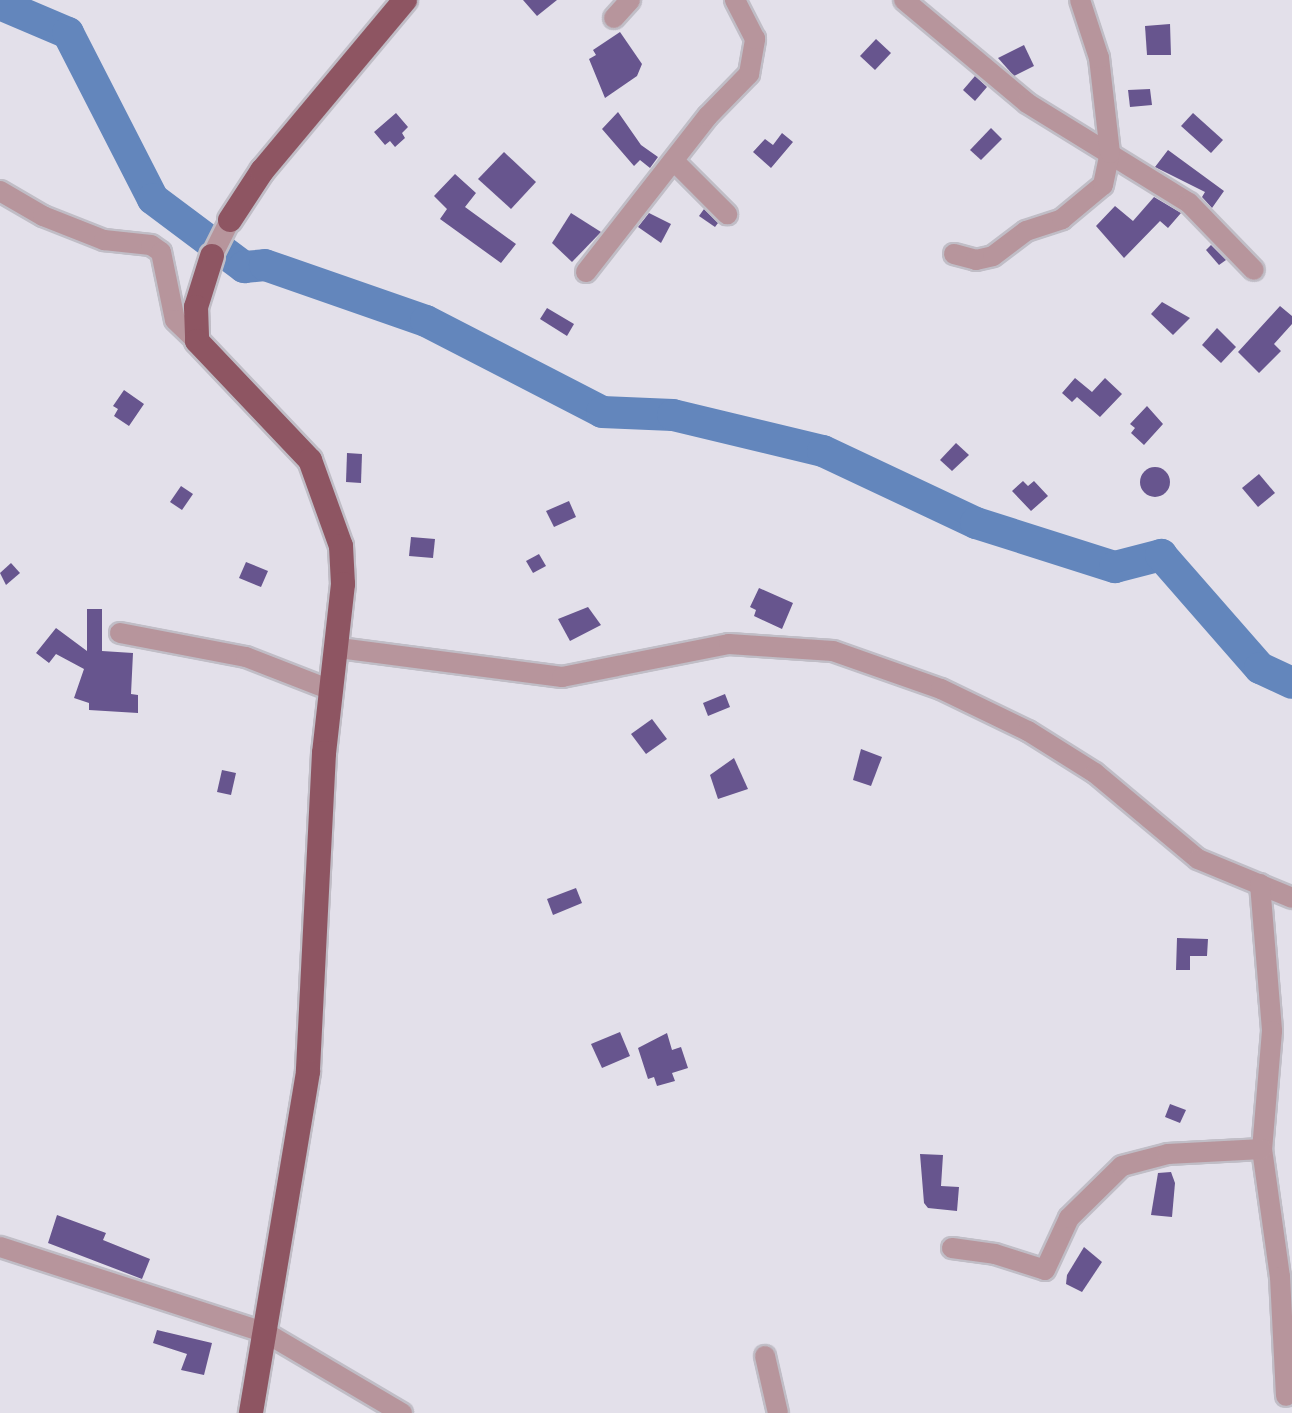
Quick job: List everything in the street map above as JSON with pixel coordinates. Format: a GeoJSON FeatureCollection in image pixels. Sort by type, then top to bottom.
{"type":"FeatureCollection","features":[{"type":"Feature","properties":{"kind":"main road"},"geometry":{"type":"LineString","coordinates":[[230,220],[262,171],[405,0]]}},
{"type":"Feature","properties":{"kind":"main road"},"geometry":{"type":"LineString","coordinates":[[212,256],[196,307],[197,341],[310,460],[329,503],[341,546],[339,648],[324,753],[308,1072],[251,1413]]}},
{"type":"Feature","properties":{"kind":"street"},"geometry":{"type":"LineString","coordinates":[[614,18],[630,0]]}},
{"type":"Feature","properties":{"kind":"street"},"geometry":{"type":"LineString","coordinates":[[586,272],[753,65],[752,27],[735,0]]}},
{"type":"Feature","properties":{"kind":"street"},"geometry":{"type":"LineString","coordinates":[[904,0],[1027,103],[1189,203],[1254,270]]}},
{"type":"Feature","properties":{"kind":"street"},"geometry":{"type":"LineString","coordinates":[[954,254],[976,260],[993,256],[1026,231],[1062,219],[1103,185],[1110,153],[1096,38],[1080,0]]}},
{"type":"Feature","properties":{"kind":"street"},"geometry":{"type":"LineString","coordinates":[[675,162],[727,214]]}},
{"type":"Feature","properties":{"kind":"street"},"geometry":{"type":"LineString","coordinates":[[0,191],[43,216],[104,240],[151,245],[161,252],[175,320],[197,341]]}},
{"type":"Feature","properties":{"kind":"street"},"geometry":{"type":"LineString","coordinates":[[212,256],[230,220]]}},
{"type":"Feature","properties":{"kind":"street"},"geometry":{"type":"LineString","coordinates":[[120,633],[246,657],[333,691]]}},
{"type":"Feature","properties":{"kind":"street"},"geometry":{"type":"LineString","coordinates":[[339,648],[562,677],[729,644],[833,651],[941,689],[1028,731],[1095,773],[1198,859],[1292,898]]}},
{"type":"Feature","properties":{"kind":"street"},"geometry":{"type":"LineString","coordinates":[[1260,884],[1272,1031],[1262,1149],[1280,1277],[1286,1396]]}},
{"type":"Feature","properties":{"kind":"street"},"geometry":{"type":"LineString","coordinates":[[952,1248],[995,1254],[1045,1270],[1069,1218],[1122,1166],[1168,1154],[1262,1149]]}},
{"type":"Feature","properties":{"kind":"street"},"geometry":{"type":"LineString","coordinates":[[0,1247],[266,1333],[402,1413]]}},
{"type":"Feature","properties":{"kind":"street"},"geometry":{"type":"LineString","coordinates":[[765,1356],[778,1413]]}},
{"type":"Feature","properties":{"kind":"building"},"geometry":{"type":"Polygon","coordinates":[[[523,0],[557,0],[537,16],[523,0]]]}},
{"type":"Feature","properties":{"kind":"building"},"geometry":{"type":"Polygon","coordinates":[[[1170,24],[1171,55],[1147,55],[1145,26],[1170,24]]]}},
{"type":"Feature","properties":{"kind":"building"},"geometry":{"type":"Polygon","coordinates":[[[620,32],[642,64],[637,76],[605,98],[589,59],[596,55],[593,50],[620,32]]]}},
{"type":"Feature","properties":{"kind":"building"},"geometry":{"type":"Polygon","coordinates":[[[876,39],[891,53],[875,70],[860,56],[876,39]]]}},
{"type":"Feature","properties":{"kind":"building"},"geometry":{"type":"Polygon","coordinates":[[[1024,45],[1034,66],[1014,76],[998,58],[1024,45]]]}},
{"type":"Feature","properties":{"kind":"building"},"geometry":{"type":"Polygon","coordinates":[[[975,76],[987,87],[975,101],[963,90],[975,76]]]}},
{"type":"Feature","properties":{"kind":"building"},"geometry":{"type":"Polygon","coordinates":[[[1150,89],[1152,105],[1130,107],[1128,90],[1150,89]]]}},
{"type":"Feature","properties":{"kind":"building"},"geometry":{"type":"Polygon","coordinates":[[[618,112],[641,145],[658,157],[650,168],[640,160],[634,166],[602,129],[618,112]]]}},
{"type":"Feature","properties":{"kind":"building"},"geometry":{"type":"Polygon","coordinates":[[[396,113],[408,127],[402,133],[405,138],[395,147],[390,141],[385,145],[374,132],[396,113]]]}},
{"type":"Feature","properties":{"kind":"building"},"geometry":{"type":"Polygon","coordinates":[[[1193,113],[1223,140],[1211,153],[1181,126],[1193,113]]]}},
{"type":"Feature","properties":{"kind":"building"},"geometry":{"type":"Polygon","coordinates":[[[991,128],[1002,139],[981,160],[970,150],[991,128]]]}},
{"type":"Feature","properties":{"kind":"building"},"geometry":{"type":"Polygon","coordinates":[[[782,133],[793,142],[771,168],[753,152],[765,139],[773,145],[782,133]]]}},
{"type":"Feature","properties":{"kind":"building"},"geometry":{"type":"Polygon","coordinates":[[[1168,150],[1224,191],[1212,208],[1202,197],[1205,192],[1155,167],[1168,150]]]}},
{"type":"Feature","properties":{"kind":"building"},"geometry":{"type":"Polygon","coordinates":[[[504,152],[536,182],[511,209],[478,179],[504,152]]]}},
{"type":"Feature","properties":{"kind":"building"},"geometry":{"type":"Polygon","coordinates":[[[455,174],[476,193],[465,207],[516,244],[501,263],[440,219],[447,209],[434,196],[455,174]]]}},
{"type":"Feature","properties":{"kind":"building"},"geometry":{"type":"Polygon","coordinates":[[[1154,197],[1181,213],[1168,228],[1160,221],[1124,258],[1096,226],[1115,206],[1133,221],[1154,197]]]}},
{"type":"Feature","properties":{"kind":"building"},"geometry":{"type":"Polygon","coordinates":[[[704,209],[718,223],[715,227],[699,216],[704,209]]]}},
{"type":"Feature","properties":{"kind":"building"},"geometry":{"type":"Polygon","coordinates":[[[571,213],[601,232],[572,262],[552,243],[571,213]]]}},
{"type":"Feature","properties":{"kind":"building"},"geometry":{"type":"Polygon","coordinates":[[[649,213],[671,224],[661,243],[638,227],[649,213]]]}},
{"type":"Feature","properties":{"kind":"building"},"geometry":{"type":"Polygon","coordinates":[[[1211,245],[1226,260],[1219,265],[1206,250],[1211,245]]]}},
{"type":"Feature","properties":{"kind":"building"},"geometry":{"type":"Polygon","coordinates":[[[1162,302],[1190,318],[1173,335],[1151,314],[1162,302]]]}},
{"type":"Feature","properties":{"kind":"building"},"geometry":{"type":"Polygon","coordinates":[[[1280,306],[1292,316],[1292,324],[1274,344],[1281,351],[1259,373],[1238,352],[1280,306]]]}},
{"type":"Feature","properties":{"kind":"building"},"geometry":{"type":"Polygon","coordinates":[[[547,308],[574,324],[567,336],[540,319],[547,308]]]}},
{"type":"Feature","properties":{"kind":"building"},"geometry":{"type":"Polygon","coordinates":[[[1217,328],[1236,347],[1221,363],[1202,345],[1217,328]]]}},
{"type":"Feature","properties":{"kind":"building"},"geometry":{"type":"Polygon","coordinates":[[[1075,378],[1092,392],[1105,378],[1122,394],[1100,417],[1077,397],[1072,402],[1062,393],[1075,378]]]}},
{"type":"Feature","properties":{"kind":"building"},"geometry":{"type":"Polygon","coordinates":[[[124,390],[144,404],[129,426],[114,416],[118,409],[113,406],[124,390]]]}},
{"type":"Feature","properties":{"kind":"building"},"geometry":{"type":"Polygon","coordinates":[[[1147,406],[1163,424],[1144,445],[1131,433],[1135,428],[1130,424],[1147,406]]]}},
{"type":"Feature","properties":{"kind":"building"},"geometry":{"type":"Polygon","coordinates":[[[956,443],[969,455],[952,471],[940,460],[956,443]]]}},
{"type":"Feature","properties":{"kind":"building"},"geometry":{"type":"Polygon","coordinates":[[[347,453],[362,454],[361,483],[346,482],[347,453]]]}},
{"type":"Feature","properties":{"kind":"building"},"geometry":{"type":"Polygon","coordinates":[[[1155,467],[1166,471],[1170,482],[1166,493],[1155,497],[1144,493],[1140,482],[1144,471],[1155,467]]]}},
{"type":"Feature","properties":{"kind":"building"},"geometry":{"type":"Polygon","coordinates":[[[1259,474],[1275,493],[1258,507],[1242,488],[1259,474]]]}},
{"type":"Feature","properties":{"kind":"building"},"geometry":{"type":"Polygon","coordinates":[[[1023,481],[1028,486],[1034,481],[1048,496],[1031,511],[1012,491],[1023,481]]]}},
{"type":"Feature","properties":{"kind":"building"},"geometry":{"type":"Polygon","coordinates":[[[181,486],[193,494],[182,510],[170,502],[181,486]]]}},
{"type":"Feature","properties":{"kind":"building"},"geometry":{"type":"Polygon","coordinates":[[[569,501],[576,517],[554,527],[546,511],[569,501]]]}},
{"type":"Feature","properties":{"kind":"building"},"geometry":{"type":"Polygon","coordinates":[[[411,537],[435,539],[433,558],[409,556],[411,537]]]}},
{"type":"Feature","properties":{"kind":"building"},"geometry":{"type":"Polygon","coordinates":[[[539,554],[546,566],[533,573],[526,561],[539,554]]]}},
{"type":"Feature","properties":{"kind":"building"},"geometry":{"type":"Polygon","coordinates":[[[246,562],[268,571],[261,587],[239,578],[246,562]]]}},
{"type":"Feature","properties":{"kind":"building"},"geometry":{"type":"Polygon","coordinates":[[[11,563],[20,573],[6,585],[0,573],[11,563]]]}},
{"type":"Feature","properties":{"kind":"building"},"geometry":{"type":"Polygon","coordinates":[[[759,588],[793,603],[782,629],[754,616],[756,610],[750,607],[759,588]]]}},
{"type":"Feature","properties":{"kind":"building"},"geometry":{"type":"Polygon","coordinates":[[[588,607],[601,625],[570,641],[558,619],[588,607]]]}},
{"type":"Feature","properties":{"kind":"building"},"geometry":{"type":"Polygon","coordinates":[[[87,609],[102,609],[102,651],[133,653],[131,694],[138,695],[138,713],[89,710],[89,703],[74,698],[84,669],[56,654],[49,663],[36,653],[56,628],[87,651],[87,609]]]}},
{"type":"Feature","properties":{"kind":"building"},"geometry":{"type":"Polygon","coordinates":[[[725,694],[730,707],[708,716],[703,703],[725,694]]]}},
{"type":"Feature","properties":{"kind":"building"},"geometry":{"type":"Polygon","coordinates":[[[652,719],[667,739],[646,754],[631,734],[652,719]]]}},
{"type":"Feature","properties":{"kind":"building"},"geometry":{"type":"Polygon","coordinates":[[[861,749],[882,757],[871,786],[853,780],[861,749]]]}},
{"type":"Feature","properties":{"kind":"building"},"geometry":{"type":"Polygon","coordinates":[[[734,758],[748,789],[718,799],[710,775],[734,758]]]}},
{"type":"Feature","properties":{"kind":"building"},"geometry":{"type":"Polygon","coordinates":[[[222,770],[236,773],[231,795],[217,792],[222,770]]]}},
{"type":"Feature","properties":{"kind":"building"},"geometry":{"type":"Polygon","coordinates":[[[576,888],[582,903],[553,915],[547,899],[576,888]]]}},
{"type":"Feature","properties":{"kind":"building"},"geometry":{"type":"Polygon","coordinates":[[[1177,938],[1208,939],[1207,956],[1190,956],[1190,970],[1176,970],[1177,938]]]}},
{"type":"Feature","properties":{"kind":"building"},"geometry":{"type":"Polygon","coordinates":[[[620,1032],[630,1056],[602,1068],[591,1044],[620,1032]]]}},
{"type":"Feature","properties":{"kind":"building"},"geometry":{"type":"Polygon","coordinates":[[[667,1033],[672,1050],[681,1047],[688,1068],[672,1073],[675,1081],[657,1086],[654,1077],[648,1079],[638,1048],[667,1033]]]}},
{"type":"Feature","properties":{"kind":"building"},"geometry":{"type":"Polygon","coordinates":[[[1170,1104],[1186,1110],[1180,1123],[1165,1117],[1170,1104]]]}},
{"type":"Feature","properties":{"kind":"building"},"geometry":{"type":"Polygon","coordinates":[[[920,1154],[943,1155],[941,1186],[959,1187],[957,1211],[928,1208],[924,1203],[920,1154]]]}},
{"type":"Feature","properties":{"kind":"building"},"geometry":{"type":"Polygon","coordinates":[[[1171,1172],[1175,1183],[1172,1217],[1151,1215],[1158,1173],[1171,1172]]]}},
{"type":"Feature","properties":{"kind":"building"},"geometry":{"type":"Polygon","coordinates":[[[57,1215],[106,1233],[103,1240],[150,1259],[142,1279],[48,1243],[57,1215]]]}},
{"type":"Feature","properties":{"kind":"building"},"geometry":{"type":"Polygon","coordinates":[[[1084,1247],[1102,1262],[1082,1292],[1066,1284],[1067,1275],[1084,1247]]]}},
{"type":"Feature","properties":{"kind":"building"},"geometry":{"type":"Polygon","coordinates":[[[157,1330],[212,1343],[204,1375],[181,1370],[187,1354],[153,1343],[157,1330]]]}},
{"type":"Feature","properties":{"kind":"waterway"},"geometry":{"type":"LineString","coordinates":[[0,4],[68,33],[153,199],[244,267],[265,265],[426,321],[602,412],[673,415],[823,451],[976,523],[1115,567],[1161,555],[1260,668],[1292,683]]}}]}
